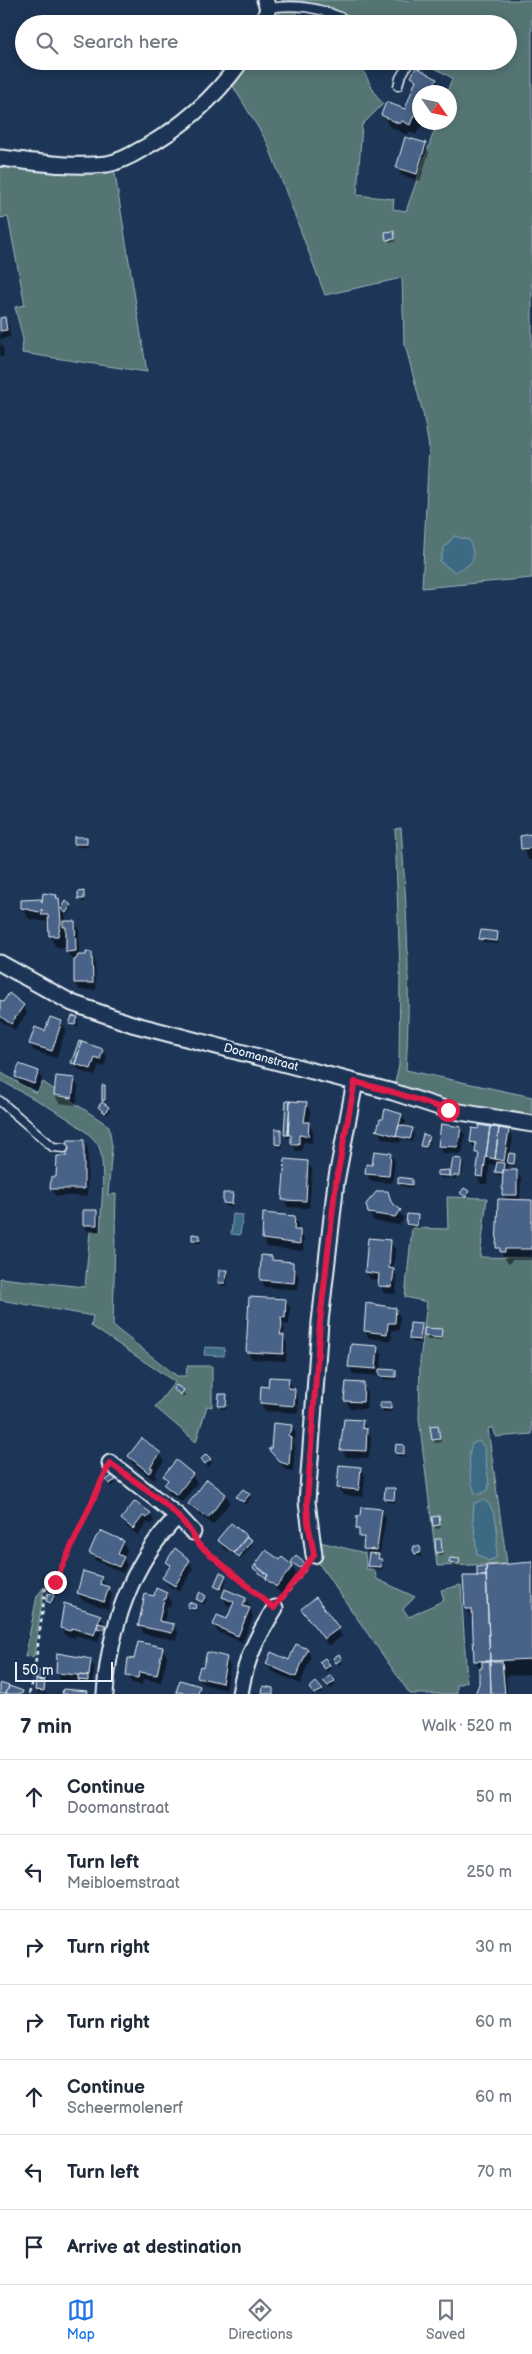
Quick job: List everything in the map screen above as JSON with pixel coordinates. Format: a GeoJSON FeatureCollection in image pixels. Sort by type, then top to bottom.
{"type":"FeatureCollection","features":[{"type":"Feature","properties":{"kind":"street"},"geometry":{"type":"LineString","coordinates":[[0,158],[82,166],[109,163],[131,156],[165,137],[201,110],[218,92],[234,70]]}},
{"type":"Feature","properties":{"kind":"street","name":"Doomanstraat"},"geometry":{"type":"LineString","coordinates":[[0,963],[72,1003],[99,1013],[393,1092],[448,1110],[532,1124]]}},
{"type":"Feature","properties":{"kind":"street"},"geometry":{"type":"LineString","coordinates":[[314,1555],[308,1522],[307,1502],[320,1322],[336,1182],[355,1082]]}},
{"type":"Feature","properties":{"kind":"street"},"geometry":{"type":"LineString","coordinates":[[110,1463],[178,1516],[193,1532]]}},
{"type":"Feature","properties":{"kind":"street"},"geometry":{"type":"LineString","coordinates":[[105,1694],[112,1644],[124,1602],[142,1563],[165,1529],[178,1516]]}},
{"type":"Feature","properties":{"kind":"street"},"geometry":{"type":"LineString","coordinates":[[240,1694],[244,1668],[259,1633],[274,1608]]}},
{"type":"Feature","properties":{"kind":"lane"},"geometry":{"type":"LineString","coordinates":[[266,4],[322,9],[338,15]]}},
{"type":"Feature","properties":{"kind":"lane"},"geometry":{"type":"LineString","coordinates":[[398,86],[405,70]]}},
{"type":"Feature","properties":{"kind":"lane"},"geometry":{"type":"LineString","coordinates":[[0,1100],[53,1147],[64,1148]]}},
{"type":"Feature","properties":{"kind":"path"},"geometry":{"type":"LineString","coordinates":[[29,1694],[33,1681],[46,1586],[55,1582],[110,1463]]}},
{"type":"Feature","properties":{"kind":"path"},"geometry":{"type":"LineString","coordinates":[[193,1532],[198,1544],[274,1608],[314,1555]]}},
{"type":"Feature","properties":{"kind":"green space"},"geometry":{"type":"Polygon","coordinates":[[[281,0],[532,0],[532,578],[422,588],[429,447],[423,413],[404,341],[402,278],[325,295],[267,142],[231,83],[242,70],[362,70],[375,94],[383,104],[362,125],[357,195],[394,199],[393,209],[406,211],[435,130],[457,130],[457,85],[450,85],[452,78],[438,70],[517,70],[517,15],[344,15],[336,10],[301,1],[281,0]]]}},
{"type":"Feature","properties":{"kind":"green space"},"geometry":{"type":"Polygon","coordinates":[[[283,10],[298,12],[296,15],[277,14],[283,10]]]}},
{"type":"Feature","properties":{"kind":"green space"},"geometry":{"type":"Polygon","coordinates":[[[0,161],[114,168],[147,372],[22,353],[23,339],[15,307],[25,305],[8,217],[0,218],[0,161]]]}},
{"type":"Feature","properties":{"kind":"green space"},"geometry":{"type":"Polygon","coordinates":[[[401,828],[408,949],[406,1070],[532,1097],[532,1120],[454,1105],[394,1087],[399,1065],[400,973],[395,829],[401,828]]]}},
{"type":"Feature","properties":{"kind":"green space"},"geometry":{"type":"Polygon","coordinates":[[[0,1072],[36,1093],[43,1082],[109,1126],[112,1147],[108,1195],[116,1194],[113,1326],[177,1376],[186,1376],[187,1366],[212,1366],[212,1407],[207,1406],[196,1442],[155,1407],[175,1382],[91,1326],[93,1316],[0,1300],[0,1278],[85,1287],[90,1231],[100,1232],[103,1176],[101,1154],[93,1138],[69,1119],[0,1080],[0,1072]]]}},
{"type":"Feature","properties":{"kind":"green space"},"geometry":{"type":"Polygon","coordinates":[[[447,1197],[487,1198],[480,1257],[532,1258],[532,1434],[496,1437],[493,1427],[488,1429],[507,1564],[437,1566],[419,1419],[420,1361],[427,1302],[405,1297],[412,1228],[448,1229],[447,1197]]]}},
{"type":"Feature","properties":{"kind":"green space"},"geometry":{"type":"Polygon","coordinates":[[[320,1542],[365,1553],[366,1569],[374,1569],[377,1579],[415,1597],[403,1609],[409,1617],[444,1600],[441,1590],[461,1585],[467,1682],[457,1685],[457,1694],[410,1694],[317,1561],[321,1553],[320,1542]]]}},
{"type":"Feature","properties":{"kind":"green space"},"geometry":{"type":"Polygon","coordinates":[[[44,1587],[34,1656],[25,1657],[37,1596],[44,1587]]]}},
{"type":"Feature","properties":{"kind":"water"},"geometry":{"type":"Polygon","coordinates":[[[454,536],[469,540],[473,552],[470,563],[455,572],[440,562],[444,548],[454,536]]]}},
{"type":"Feature","properties":{"kind":"water"},"geometry":{"type":"Polygon","coordinates":[[[233,1214],[243,1215],[240,1235],[231,1234],[233,1214]]]}},
{"type":"Feature","properties":{"kind":"water"},"geometry":{"type":"Polygon","coordinates":[[[205,1347],[225,1348],[224,1356],[204,1355],[205,1347]]]}},
{"type":"Feature","properties":{"kind":"water"},"geometry":{"type":"Polygon","coordinates":[[[479,1441],[484,1447],[489,1484],[488,1490],[481,1494],[476,1494],[469,1461],[472,1444],[479,1441]]]}},
{"type":"Feature","properties":{"kind":"water"},"geometry":{"type":"Polygon","coordinates":[[[484,1500],[493,1511],[497,1526],[496,1558],[488,1561],[477,1554],[473,1518],[474,1503],[484,1500]]]}},
{"type":"Feature","properties":{"kind":"building"},"geometry":{"type":"Polygon","coordinates":[[[414,70],[421,70],[437,79],[434,85],[414,85],[416,80],[411,77],[414,70]]]}},
{"type":"Feature","properties":{"kind":"building"},"geometry":{"type":"Polygon","coordinates":[[[412,91],[412,120],[410,125],[402,121],[400,124],[381,115],[386,102],[405,109],[412,91]]]}},
{"type":"Feature","properties":{"kind":"building"},"geometry":{"type":"Polygon","coordinates":[[[405,137],[426,143],[417,174],[396,168],[405,137]]]}},
{"type":"Feature","properties":{"kind":"building"},"geometry":{"type":"Polygon","coordinates":[[[394,231],[395,239],[386,240],[385,232],[394,231]]]}},
{"type":"Feature","properties":{"kind":"building"},"geometry":{"type":"Polygon","coordinates":[[[5,317],[7,330],[0,331],[0,318],[5,317]]]}},
{"type":"Feature","properties":{"kind":"building"},"geometry":{"type":"Polygon","coordinates":[[[532,834],[532,848],[521,849],[520,836],[532,834]]]}},
{"type":"Feature","properties":{"kind":"building"},"geometry":{"type":"Polygon","coordinates":[[[74,837],[87,837],[87,844],[74,844],[74,837]]]}},
{"type":"Feature","properties":{"kind":"building"},"geometry":{"type":"Polygon","coordinates":[[[84,891],[84,899],[78,899],[78,892],[84,891]]]}},
{"type":"Feature","properties":{"kind":"building"},"geometry":{"type":"Polygon","coordinates":[[[43,893],[57,895],[56,898],[59,898],[61,922],[58,936],[49,936],[48,915],[41,915],[42,909],[39,912],[21,908],[21,900],[41,899],[42,902],[43,893]]]}},
{"type":"Feature","properties":{"kind":"building"},"geometry":{"type":"Polygon","coordinates":[[[66,901],[71,905],[66,913],[61,909],[66,901]]]}},
{"type":"Feature","properties":{"kind":"building"},"geometry":{"type":"Polygon","coordinates":[[[63,921],[75,921],[76,951],[66,952],[66,927],[63,927],[63,921]]]}},
{"type":"Feature","properties":{"kind":"building"},"geometry":{"type":"Polygon","coordinates":[[[481,930],[498,932],[497,941],[479,939],[481,930]]]}},
{"type":"Feature","properties":{"kind":"building"},"geometry":{"type":"Polygon","coordinates":[[[86,952],[92,952],[93,983],[74,983],[74,960],[78,955],[86,955],[86,952]]]}},
{"type":"Feature","properties":{"kind":"building"},"geometry":{"type":"Polygon","coordinates":[[[9,993],[24,1005],[11,1024],[0,1016],[0,1000],[3,1002],[9,993]]]}},
{"type":"Feature","properties":{"kind":"building"},"geometry":{"type":"Polygon","coordinates":[[[72,1016],[78,1017],[75,1025],[69,1024],[72,1016]]]}},
{"type":"Feature","properties":{"kind":"building"},"geometry":{"type":"Polygon","coordinates":[[[50,1017],[62,1021],[52,1051],[29,1044],[35,1027],[45,1031],[50,1017]]]}},
{"type":"Feature","properties":{"kind":"building"},"geometry":{"type":"Polygon","coordinates":[[[79,1041],[82,1042],[75,1064],[71,1063],[79,1041]]]}},
{"type":"Feature","properties":{"kind":"building"},"geometry":{"type":"Polygon","coordinates":[[[82,1042],[103,1049],[100,1060],[95,1058],[91,1069],[75,1064],[82,1042]]]}},
{"type":"Feature","properties":{"kind":"building"},"geometry":{"type":"Polygon","coordinates":[[[19,1064],[39,1071],[34,1084],[15,1077],[19,1064]]]}},
{"type":"Feature","properties":{"kind":"building"},"geometry":{"type":"Polygon","coordinates":[[[56,1076],[75,1078],[72,1098],[54,1095],[56,1076]]]}},
{"type":"Feature","properties":{"kind":"building"},"geometry":{"type":"Polygon","coordinates":[[[102,1085],[105,1085],[105,1100],[102,1101],[102,1085]]]}},
{"type":"Feature","properties":{"kind":"building"},"geometry":{"type":"Polygon","coordinates":[[[286,1101],[290,1101],[288,1135],[284,1135],[286,1101]]]}},
{"type":"Feature","properties":{"kind":"building"},"geometry":{"type":"Polygon","coordinates":[[[290,1101],[307,1102],[304,1122],[309,1122],[308,1136],[299,1135],[299,1144],[291,1144],[291,1135],[288,1135],[290,1101]]]}},
{"type":"Feature","properties":{"kind":"building"},"geometry":{"type":"Polygon","coordinates":[[[102,1102],[109,1107],[105,1113],[98,1107],[102,1102]]]}},
{"type":"Feature","properties":{"kind":"building"},"geometry":{"type":"Polygon","coordinates":[[[385,1109],[402,1114],[396,1136],[375,1130],[377,1130],[380,1119],[383,1119],[385,1109]]]}},
{"type":"Feature","properties":{"kind":"building"},"geometry":{"type":"Polygon","coordinates":[[[441,1124],[461,1127],[458,1147],[438,1146],[441,1124]]]}},
{"type":"Feature","properties":{"kind":"building"},"geometry":{"type":"Polygon","coordinates":[[[399,1125],[413,1128],[410,1139],[396,1136],[399,1125]]]}},
{"type":"Feature","properties":{"kind":"building"},"geometry":{"type":"Polygon","coordinates":[[[479,1125],[490,1127],[483,1177],[476,1176],[479,1153],[475,1153],[476,1143],[470,1142],[472,1128],[478,1129],[479,1125]]]}},
{"type":"Feature","properties":{"kind":"building"},"geometry":{"type":"Polygon","coordinates":[[[490,1127],[499,1128],[495,1159],[486,1157],[490,1127]]]}},
{"type":"Feature","properties":{"kind":"building"},"geometry":{"type":"Polygon","coordinates":[[[499,1128],[509,1130],[504,1161],[495,1159],[499,1128]]]}},
{"type":"Feature","properties":{"kind":"building"},"geometry":{"type":"Polygon","coordinates":[[[275,1129],[281,1129],[281,1145],[275,1144],[275,1129]]]}},
{"type":"Feature","properties":{"kind":"building"},"geometry":{"type":"Polygon","coordinates":[[[423,1134],[429,1136],[426,1147],[420,1146],[423,1134]]]}},
{"type":"Feature","properties":{"kind":"building"},"geometry":{"type":"Polygon","coordinates":[[[68,1140],[84,1140],[84,1189],[50,1189],[51,1177],[56,1177],[57,1156],[67,1156],[68,1140]]]}},
{"type":"Feature","properties":{"kind":"building"},"geometry":{"type":"Polygon","coordinates":[[[374,1151],[391,1153],[389,1176],[365,1174],[366,1164],[372,1165],[374,1151]]]}},
{"type":"Feature","properties":{"kind":"building"},"geometry":{"type":"Polygon","coordinates":[[[509,1153],[515,1154],[514,1164],[507,1163],[509,1153]]]}},
{"type":"Feature","properties":{"kind":"building"},"geometry":{"type":"Polygon","coordinates":[[[453,1158],[462,1159],[460,1176],[450,1176],[453,1158]]]}},
{"type":"Feature","properties":{"kind":"building"},"geometry":{"type":"Polygon","coordinates":[[[285,1159],[308,1161],[306,1201],[282,1200],[285,1159]]]}},
{"type":"Feature","properties":{"kind":"building"},"geometry":{"type":"Polygon","coordinates":[[[497,1162],[504,1163],[503,1173],[495,1172],[497,1162]]]}},
{"type":"Feature","properties":{"kind":"building"},"geometry":{"type":"Polygon","coordinates":[[[449,1170],[449,1176],[437,1175],[437,1171],[449,1170]]]}},
{"type":"Feature","properties":{"kind":"building"},"geometry":{"type":"Polygon","coordinates":[[[503,1170],[517,1170],[517,1195],[502,1195],[503,1170]]]}},
{"type":"Feature","properties":{"kind":"building"},"geometry":{"type":"Polygon","coordinates":[[[398,1177],[412,1179],[412,1185],[398,1183],[398,1177]]]}},
{"type":"Feature","properties":{"kind":"building"},"geometry":{"type":"Polygon","coordinates":[[[464,1188],[469,1191],[466,1197],[460,1193],[464,1188]]]}},
{"type":"Feature","properties":{"kind":"building"},"geometry":{"type":"Polygon","coordinates":[[[377,1191],[388,1191],[391,1202],[401,1210],[395,1217],[368,1213],[366,1204],[377,1191]]]}},
{"type":"Feature","properties":{"kind":"building"},"geometry":{"type":"Polygon","coordinates":[[[223,1193],[233,1193],[232,1204],[223,1203],[223,1193]]]}},
{"type":"Feature","properties":{"kind":"building"},"geometry":{"type":"Polygon","coordinates":[[[498,1199],[532,1200],[532,1249],[505,1249],[505,1252],[500,1252],[500,1248],[496,1248],[498,1199]]]}},
{"type":"Feature","properties":{"kind":"building"},"geometry":{"type":"Polygon","coordinates":[[[83,1210],[97,1210],[97,1225],[83,1225],[83,1210]]]}},
{"type":"Feature","properties":{"kind":"building"},"geometry":{"type":"Polygon","coordinates":[[[263,1213],[295,1216],[294,1230],[300,1230],[300,1244],[262,1239],[263,1213]]]}},
{"type":"Feature","properties":{"kind":"building"},"geometry":{"type":"Polygon","coordinates":[[[407,1214],[418,1215],[417,1226],[406,1224],[407,1214]]]}},
{"type":"Feature","properties":{"kind":"building"},"geometry":{"type":"Polygon","coordinates":[[[192,1234],[200,1235],[200,1240],[192,1240],[192,1234]]]}},
{"type":"Feature","properties":{"kind":"building"},"geometry":{"type":"Polygon","coordinates":[[[368,1238],[391,1240],[389,1268],[394,1269],[392,1287],[378,1286],[379,1274],[365,1272],[368,1238]]]}},
{"type":"Feature","properties":{"kind":"building"},"geometry":{"type":"Polygon","coordinates":[[[261,1255],[272,1256],[272,1260],[293,1262],[293,1269],[295,1269],[294,1283],[260,1280],[261,1255]]]}},
{"type":"Feature","properties":{"kind":"building"},"geometry":{"type":"Polygon","coordinates":[[[219,1270],[228,1270],[225,1283],[218,1283],[219,1270]]]}},
{"type":"Feature","properties":{"kind":"building"},"geometry":{"type":"Polygon","coordinates":[[[249,1297],[286,1299],[285,1318],[281,1317],[280,1335],[284,1335],[283,1354],[246,1352],[249,1297]]]}},
{"type":"Feature","properties":{"kind":"building"},"geometry":{"type":"Polygon","coordinates":[[[366,1303],[396,1308],[395,1323],[388,1323],[387,1334],[364,1331],[366,1303]]]}},
{"type":"Feature","properties":{"kind":"building"},"geometry":{"type":"Polygon","coordinates":[[[410,1323],[422,1324],[420,1340],[409,1339],[410,1323]]]}},
{"type":"Feature","properties":{"kind":"building"},"geometry":{"type":"Polygon","coordinates":[[[424,1328],[442,1329],[441,1338],[424,1336],[424,1328]]]}},
{"type":"Feature","properties":{"kind":"building"},"geometry":{"type":"Polygon","coordinates":[[[351,1344],[378,1346],[376,1369],[348,1367],[351,1344]]]}},
{"type":"Feature","properties":{"kind":"building"},"geometry":{"type":"Polygon","coordinates":[[[379,1369],[396,1370],[396,1377],[379,1376],[379,1369]]]}},
{"type":"Feature","properties":{"kind":"building"},"geometry":{"type":"Polygon","coordinates":[[[269,1377],[289,1378],[288,1388],[295,1389],[294,1406],[260,1403],[261,1386],[268,1387],[269,1377]]]}},
{"type":"Feature","properties":{"kind":"building"},"geometry":{"type":"Polygon","coordinates":[[[346,1382],[364,1383],[363,1402],[344,1401],[346,1382]]]}},
{"type":"Feature","properties":{"kind":"building"},"geometry":{"type":"Polygon","coordinates":[[[176,1385],[184,1390],[181,1395],[173,1389],[176,1385]]]}},
{"type":"Feature","properties":{"kind":"building"},"geometry":{"type":"Polygon","coordinates":[[[219,1394],[227,1394],[226,1406],[218,1406],[219,1394]]]}},
{"type":"Feature","properties":{"kind":"building"},"geometry":{"type":"Polygon","coordinates":[[[380,1402],[391,1402],[391,1409],[380,1408],[380,1402]]]}},
{"type":"Feature","properties":{"kind":"building"},"geometry":{"type":"Polygon","coordinates":[[[344,1419],[363,1420],[362,1428],[367,1429],[366,1451],[340,1450],[344,1419]]]}},
{"type":"Feature","properties":{"kind":"building"},"geometry":{"type":"Polygon","coordinates":[[[273,1423],[292,1425],[291,1432],[288,1435],[291,1438],[289,1465],[280,1462],[268,1449],[271,1449],[273,1423]]]}},
{"type":"Feature","properties":{"kind":"building"},"geometry":{"type":"Polygon","coordinates":[[[438,1425],[440,1439],[432,1440],[430,1426],[438,1425]]]}},
{"type":"Feature","properties":{"kind":"building"},"geometry":{"type":"Polygon","coordinates":[[[142,1438],[161,1453],[150,1467],[153,1468],[149,1473],[128,1456],[142,1438]]]}},
{"type":"Feature","properties":{"kind":"building"},"geometry":{"type":"Polygon","coordinates":[[[396,1444],[404,1445],[404,1454],[395,1453],[396,1444]]]}},
{"type":"Feature","properties":{"kind":"building"},"geometry":{"type":"Polygon","coordinates":[[[206,1454],[211,1459],[205,1464],[201,1459],[206,1454]]]}},
{"type":"Feature","properties":{"kind":"building"},"geometry":{"type":"Polygon","coordinates":[[[176,1460],[193,1474],[177,1495],[164,1485],[168,1480],[163,1476],[176,1460]]]}},
{"type":"Feature","properties":{"kind":"building"},"geometry":{"type":"Polygon","coordinates":[[[339,1465],[361,1467],[359,1490],[337,1488],[339,1465]]]}},
{"type":"Feature","properties":{"kind":"building"},"geometry":{"type":"Polygon","coordinates":[[[113,1475],[116,1480],[109,1484],[106,1480],[113,1475]]]}},
{"type":"Feature","properties":{"kind":"building"},"geometry":{"type":"Polygon","coordinates":[[[207,1479],[226,1494],[208,1518],[188,1504],[207,1479]]]}},
{"type":"Feature","properties":{"kind":"building"},"geometry":{"type":"Polygon","coordinates":[[[385,1488],[395,1488],[394,1500],[384,1499],[385,1488]]]}},
{"type":"Feature","properties":{"kind":"building"},"geometry":{"type":"Polygon","coordinates":[[[243,1489],[250,1494],[243,1502],[236,1497],[243,1489]]]}},
{"type":"Feature","properties":{"kind":"building"},"geometry":{"type":"Polygon","coordinates":[[[135,1501],[151,1513],[147,1518],[143,1516],[133,1529],[121,1519],[135,1501]]]}},
{"type":"Feature","properties":{"kind":"building"},"geometry":{"type":"Polygon","coordinates":[[[361,1507],[382,1509],[377,1550],[363,1549],[364,1537],[359,1537],[359,1529],[356,1529],[357,1516],[360,1516],[361,1507]]]}},
{"type":"Feature","properties":{"kind":"building"},"geometry":{"type":"Polygon","coordinates":[[[439,1516],[440,1525],[433,1526],[432,1517],[439,1516]]]}},
{"type":"Feature","properties":{"kind":"building"},"geometry":{"type":"Polygon","coordinates":[[[231,1523],[247,1536],[234,1553],[217,1540],[231,1523]]]}},
{"type":"Feature","properties":{"kind":"building"},"geometry":{"type":"Polygon","coordinates":[[[102,1531],[124,1541],[118,1554],[124,1557],[119,1567],[89,1553],[96,1537],[102,1531]]]}},
{"type":"Feature","properties":{"kind":"building"},"geometry":{"type":"Polygon","coordinates":[[[247,1537],[252,1540],[239,1557],[234,1553],[247,1537]]]}},
{"type":"Feature","properties":{"kind":"building"},"geometry":{"type":"Polygon","coordinates":[[[435,1539],[441,1539],[442,1552],[436,1553],[435,1539]]]}},
{"type":"Feature","properties":{"kind":"building"},"geometry":{"type":"Polygon","coordinates":[[[414,1546],[419,1546],[421,1549],[419,1553],[415,1554],[414,1546]]]}},
{"type":"Feature","properties":{"kind":"building"},"geometry":{"type":"Polygon","coordinates":[[[175,1548],[190,1560],[175,1586],[162,1578],[171,1565],[166,1562],[175,1548]]]}},
{"type":"Feature","properties":{"kind":"building"},"geometry":{"type":"Polygon","coordinates":[[[266,1550],[280,1560],[282,1557],[293,1566],[276,1587],[266,1579],[268,1575],[255,1565],[266,1550]]]}},
{"type":"Feature","properties":{"kind":"building"},"geometry":{"type":"Polygon","coordinates":[[[369,1553],[379,1554],[378,1559],[382,1559],[381,1567],[367,1566],[369,1553]]]}},
{"type":"Feature","properties":{"kind":"building"},"geometry":{"type":"Polygon","coordinates":[[[296,1556],[305,1563],[300,1568],[291,1562],[296,1556]]]}},
{"type":"Feature","properties":{"kind":"building"},"geometry":{"type":"Polygon","coordinates":[[[450,1558],[460,1559],[459,1564],[449,1563],[450,1558]]]}},
{"type":"Feature","properties":{"kind":"building"},"geometry":{"type":"Polygon","coordinates":[[[532,1562],[532,1659],[490,1661],[486,1566],[532,1562]]]}},
{"type":"Feature","properties":{"kind":"building"},"geometry":{"type":"Polygon","coordinates":[[[255,1565],[268,1575],[266,1578],[253,1568],[255,1565]]]}},
{"type":"Feature","properties":{"kind":"building"},"geometry":{"type":"Polygon","coordinates":[[[486,1566],[486,1576],[477,1576],[477,1567],[486,1566]]]}},
{"type":"Feature","properties":{"kind":"building"},"geometry":{"type":"Polygon","coordinates":[[[83,1571],[102,1577],[100,1584],[109,1587],[104,1602],[77,1593],[83,1571]]]}},
{"type":"Feature","properties":{"kind":"building"},"geometry":{"type":"Polygon","coordinates":[[[220,1572],[226,1575],[220,1589],[214,1586],[220,1572]]]}},
{"type":"Feature","properties":{"kind":"building"},"geometry":{"type":"Polygon","coordinates":[[[463,1576],[486,1576],[490,1661],[474,1661],[472,1609],[465,1609],[463,1576]]]}},
{"type":"Feature","properties":{"kind":"building"},"geometry":{"type":"Polygon","coordinates":[[[156,1588],[167,1593],[159,1621],[174,1624],[172,1633],[138,1626],[145,1594],[154,1596],[156,1588]]]}},
{"type":"Feature","properties":{"kind":"building"},"geometry":{"type":"Polygon","coordinates":[[[225,1589],[246,1598],[243,1606],[250,1608],[238,1636],[213,1625],[217,1615],[227,1619],[234,1602],[222,1597],[225,1589]]]}},
{"type":"Feature","properties":{"kind":"building"},"geometry":{"type":"Polygon","coordinates":[[[200,1592],[206,1596],[202,1602],[196,1599],[200,1592]]]}},
{"type":"Feature","properties":{"kind":"building"},"geometry":{"type":"Polygon","coordinates":[[[48,1593],[54,1595],[51,1603],[46,1601],[48,1593]]]}},
{"type":"Feature","properties":{"kind":"building"},"geometry":{"type":"Polygon","coordinates":[[[316,1597],[339,1628],[324,1639],[301,1609],[316,1597]]]}},
{"type":"Feature","properties":{"kind":"building"},"geometry":{"type":"Polygon","coordinates":[[[189,1602],[196,1605],[195,1609],[187,1607],[189,1602]]]}},
{"type":"Feature","properties":{"kind":"building"},"geometry":{"type":"Polygon","coordinates":[[[64,1603],[101,1615],[94,1635],[72,1628],[70,1631],[60,1628],[64,1603]]]}},
{"type":"Feature","properties":{"kind":"building"},"geometry":{"type":"Polygon","coordinates":[[[98,1623],[106,1625],[104,1630],[97,1628],[98,1623]]]}},
{"type":"Feature","properties":{"kind":"building"},"geometry":{"type":"Polygon","coordinates":[[[138,1642],[163,1647],[157,1675],[139,1672],[138,1678],[126,1676],[128,1658],[134,1659],[138,1642]]]}},
{"type":"Feature","properties":{"kind":"building"},"geometry":{"type":"Polygon","coordinates":[[[296,1644],[308,1649],[296,1677],[266,1664],[271,1652],[289,1660],[296,1644]]]}},
{"type":"Feature","properties":{"kind":"building"},"geometry":{"type":"Polygon","coordinates":[[[207,1652],[227,1657],[222,1683],[197,1677],[200,1666],[203,1667],[207,1652]]]}},
{"type":"Feature","properties":{"kind":"building"},"geometry":{"type":"Polygon","coordinates":[[[57,1653],[91,1659],[89,1676],[56,1673],[57,1653]]]}},
{"type":"Feature","properties":{"kind":"building"},"geometry":{"type":"Polygon","coordinates":[[[339,1654],[342,1659],[336,1663],[333,1658],[339,1654]]]}},
{"type":"Feature","properties":{"kind":"building"},"geometry":{"type":"Polygon","coordinates":[[[325,1658],[330,1665],[325,1669],[319,1662],[325,1658]]]}},
{"type":"Feature","properties":{"kind":"building"},"geometry":{"type":"Polygon","coordinates":[[[482,1661],[490,1661],[491,1694],[475,1694],[479,1684],[479,1668],[482,1668],[482,1661]]]}},
{"type":"Feature","properties":{"kind":"building"},"geometry":{"type":"Polygon","coordinates":[[[490,1661],[502,1661],[505,1694],[491,1693],[490,1661]]]}},
{"type":"Feature","properties":{"kind":"building"},"geometry":{"type":"Polygon","coordinates":[[[38,1671],[47,1672],[45,1680],[35,1679],[38,1671]]]}},
{"type":"Feature","properties":{"kind":"building"},"geometry":{"type":"Polygon","coordinates":[[[78,1675],[88,1676],[88,1681],[78,1680],[78,1675]]]}},
{"type":"Feature","properties":{"kind":"building"},"geometry":{"type":"Polygon","coordinates":[[[331,1675],[335,1681],[328,1686],[323,1681],[331,1675]]]}},
{"type":"Feature","properties":{"kind":"building"},"geometry":{"type":"Polygon","coordinates":[[[36,1680],[45,1681],[44,1691],[35,1690],[36,1680]]]}},
{"type":"Feature","properties":{"kind":"building"},"geometry":{"type":"Polygon","coordinates":[[[180,1680],[200,1686],[198,1694],[176,1692],[180,1680]]]}},
{"type":"Feature","properties":{"kind":"building"},"geometry":{"type":"Polygon","coordinates":[[[316,1682],[323,1690],[314,1694],[309,1688],[316,1682]]]}},
{"type":"Feature","properties":{"kind":"building"},"geometry":{"type":"Polygon","coordinates":[[[0,1683],[9,1686],[6,1694],[0,1694],[0,1683]]]}},
{"type":"Feature","properties":{"kind":"building"},"geometry":{"type":"Polygon","coordinates":[[[9,1686],[23,1691],[22,1694],[6,1694],[9,1686]]]}},
{"type":"Feature","properties":{"kind":"building"},"geometry":{"type":"Polygon","coordinates":[[[263,1686],[273,1688],[273,1694],[262,1694],[263,1686]]]}},
{"type":"Feature","properties":{"kind":"building"},"geometry":{"type":"Polygon","coordinates":[[[63,1689],[88,1691],[87,1694],[62,1694],[63,1689]]]}},
{"type":"Feature","properties":{"kind":"route"},"geometry":{"type":"LineString","coordinates":[[55,1582],[110,1463],[178,1516],[193,1532],[198,1544],[274,1608],[286,1594],[312,1562],[314,1555],[308,1522],[307,1502],[320,1322],[336,1182],[355,1082],[448,1110]]}}]}
